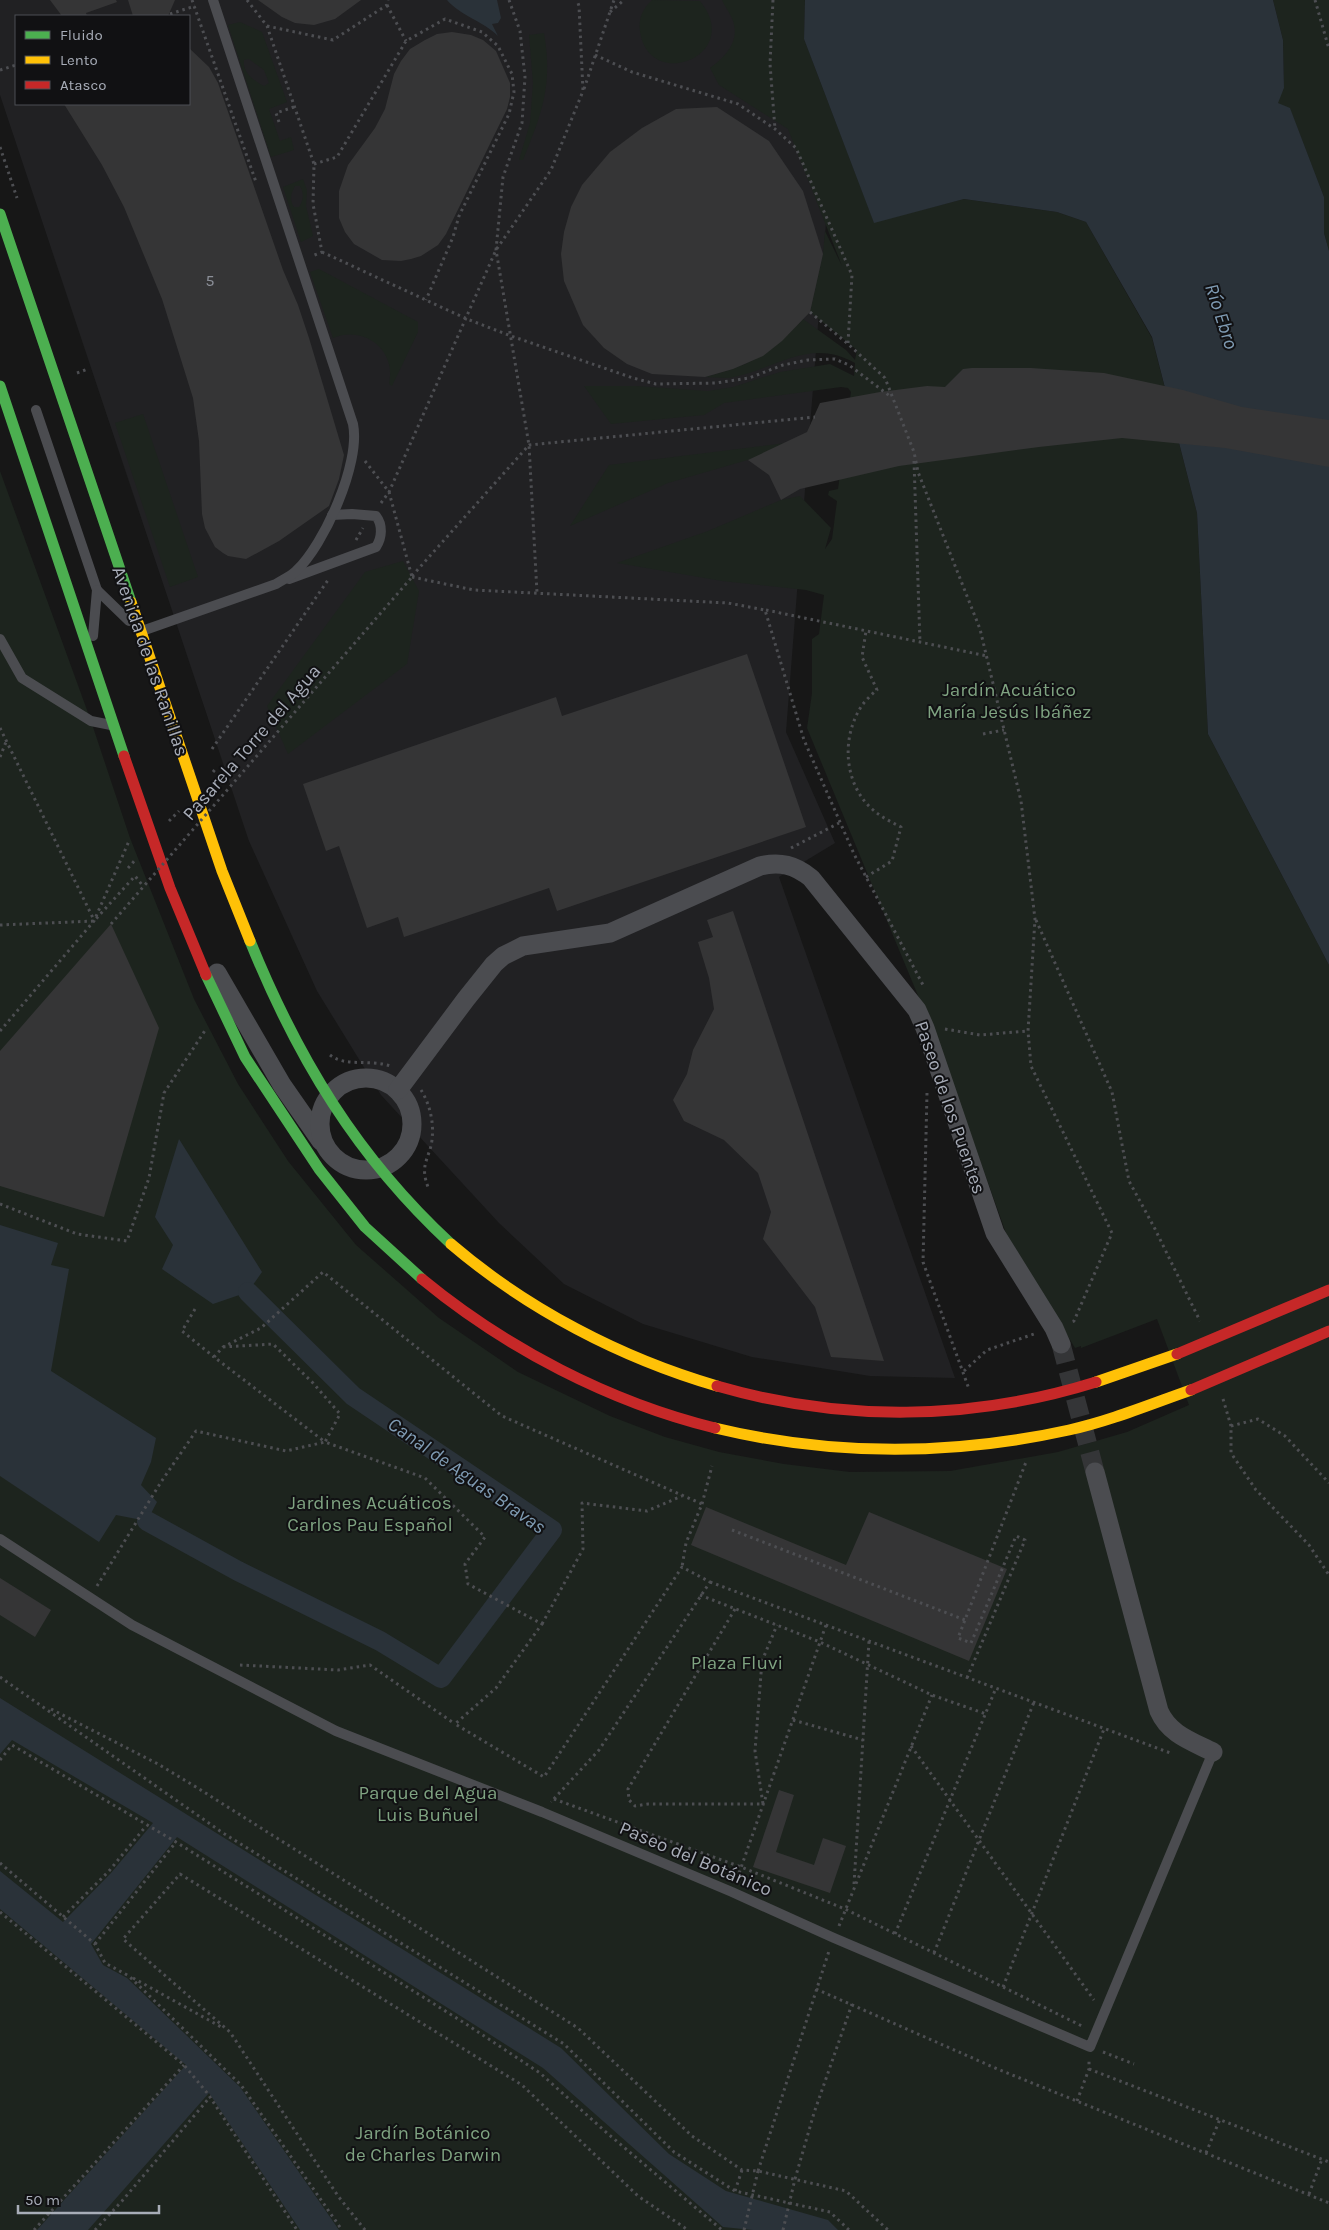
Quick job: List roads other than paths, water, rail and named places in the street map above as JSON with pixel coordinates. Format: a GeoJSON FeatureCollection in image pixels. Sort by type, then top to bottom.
{"type":"FeatureCollection","features":[{"type":"Feature","properties":{"kind":"main road","name":"Avenida de las Ranillas"},"geometry":{"type":"LineString","coordinates":[[0,214],[222,871],[260,968],[289,1030],[322,1123],[381,1169],[423,1217],[471,1261],[549,1316],[633,1357],[686,1376],[771,1401],[856,1412],[908,1414],[972,1409],[1042,1398],[1084,1387],[1177,1354],[1329,1290]]}},
{"type":"Feature","properties":{"kind":"main road","name":"Avenida de las Ranillas"},"geometry":{"type":"LineString","coordinates":[[0,386],[152,840],[211,986],[242,1051],[317,1168],[375,1238],[439,1294],[480,1324],[562,1372],[606,1392],[663,1413],[719,1430],[784,1443],[909,1452],[947,1450],[998,1443],[1070,1429],[1126,1413],[1191,1390],[1329,1331]]}},
{"type":"Feature","properties":{"kind":"street","name":"Paseo de los Puentes"},"geometry":{"type":"LineString","coordinates":[[403,1083],[466,999],[494,964],[503,956],[523,946],[610,933],[760,866],[776,863],[796,868],[812,878],[917,1010],[925,1028],[995,1233],[1058,1336]]}},
{"type":"Feature","properties":{"kind":"street","name":"Avenida de las Ranillas"},"geometry":{"type":"LineString","coordinates":[[190,936],[210,963],[282,1085],[322,1123],[340,1163],[362,1171],[381,1169]]}},
{"type":"Feature","properties":{"kind":"street"},"geometry":{"type":"LineString","coordinates":[[317,1168],[313,1148],[322,1123],[342,1084],[361,1078],[374,1078],[387,1082],[403,1083],[410,1107],[413,1128],[405,1151],[381,1169]]}},
{"type":"Feature","properties":{"kind":"street"},"geometry":{"type":"LineString","coordinates":[[1095,1472],[1154,1697],[1162,1720],[1168,1727],[1186,1739],[1213,1752]]}},
{"type":"Feature","properties":{"kind":"lane"},"geometry":{"type":"LineString","coordinates":[[213,0],[354,432],[353,457],[350,469],[332,515],[296,572],[276,584]]}},
{"type":"Feature","properties":{"kind":"lane"},"geometry":{"type":"LineString","coordinates":[[36,410],[97,590],[91,659]]}},
{"type":"Feature","properties":{"kind":"lane"},"geometry":{"type":"LineString","coordinates":[[97,590],[140,632],[341,562],[376,547],[379,542],[381,527],[378,518],[372,515],[332,515]]}},
{"type":"Feature","properties":{"kind":"lane"},"geometry":{"type":"LineString","coordinates":[[0,639],[16,670],[26,681],[91,720],[113,725]]}},
{"type":"Feature","properties":{"kind":"lane","name":"Paseo del Botánico"},"geometry":{"type":"LineString","coordinates":[[0,1539],[132,1625],[336,1730],[542,1812],[1090,2047],[1213,1752]]}},
{"type":"Feature","properties":{"kind":"water"},"geometry":{"type":"Polygon","coordinates":[[[447,0],[497,0],[501,18],[498,23],[492,24],[498,36],[486,26],[453,6],[447,0]]]}},
{"type":"Feature","properties":{"kind":"water","name":"Río Ebro"},"geometry":{"type":"Polygon","coordinates":[[[805,0],[1273,0],[1283,40],[1284,88],[1278,103],[1290,108],[1324,197],[1324,233],[1329,251],[1329,965],[1208,734],[1197,513],[1152,337],[1086,222],[1057,212],[964,199],[874,223],[804,39],[805,0]]]}},
{"type":"Feature","properties":{"kind":"water"},"geometry":{"type":"Polygon","coordinates":[[[179,1139],[262,1272],[248,1292],[213,1304],[162,1269],[173,1245],[155,1217],[179,1139]]]}},
{"type":"Feature","properties":{"kind":"water"},"geometry":{"type":"Polygon","coordinates":[[[0,1225],[58,1243],[51,1265],[69,1269],[51,1371],[156,1438],[151,1462],[141,1485],[157,1502],[147,1521],[116,1515],[99,1542],[0,1476],[0,1225]]]}},
{"type":"Feature","properties":{"kind":"water"},"geometry":{"type":"Polygon","coordinates":[[[0,1698],[561,2048],[669,2154],[726,2191],[828,2220],[838,2230],[753,2230],[723,2227],[543,2068],[177,1837],[91,1944],[103,1965],[127,1978],[240,2087],[339,2230],[300,2230],[209,2093],[88,2230],[37,2230],[186,2065],[0,1909],[0,1871],[63,1922],[111,1873],[153,1823],[12,1740],[0,1754],[0,1698]]]}},
{"type":"Feature","properties":{"kind":"waterway","name":"Canal de Aguas Bravas"},"geometry":{"type":"LineString","coordinates":[[147,1521],[238,1571],[380,1641],[441,1678],[552,1530],[353,1396],[248,1292]]}},
{"type":"Feature","properties":{"kind":"tunnel"},"geometry":{"type":"LineString","coordinates":[[1061,1344],[1095,1472]]}},
{"type":"Feature","properties":{"kind":"park label","name":"Jardín Acuático María Jesús Ibáñez"},"geometry":{"type":"Point","coordinates":[1009,700]}},
{"type":"Feature","properties":{"kind":"park label","name":"Jardines Acuáticos Carlos Pau Español"},"geometry":{"type":"Point","coordinates":[370,1513]}},
{"type":"Feature","properties":{"kind":"park label","name":"Plaza Fluvi"},"geometry":{"type":"Point","coordinates":[737,1662]}},
{"type":"Feature","properties":{"kind":"park label","name":"Parque del Agua Luis Buñuel"},"geometry":{"type":"Point","coordinates":[428,1803]}},
{"type":"Feature","properties":{"kind":"park label","name":"Jardín Botánico de Charles Darwin"},"geometry":{"type":"Point","coordinates":[423,2143]}}]}
